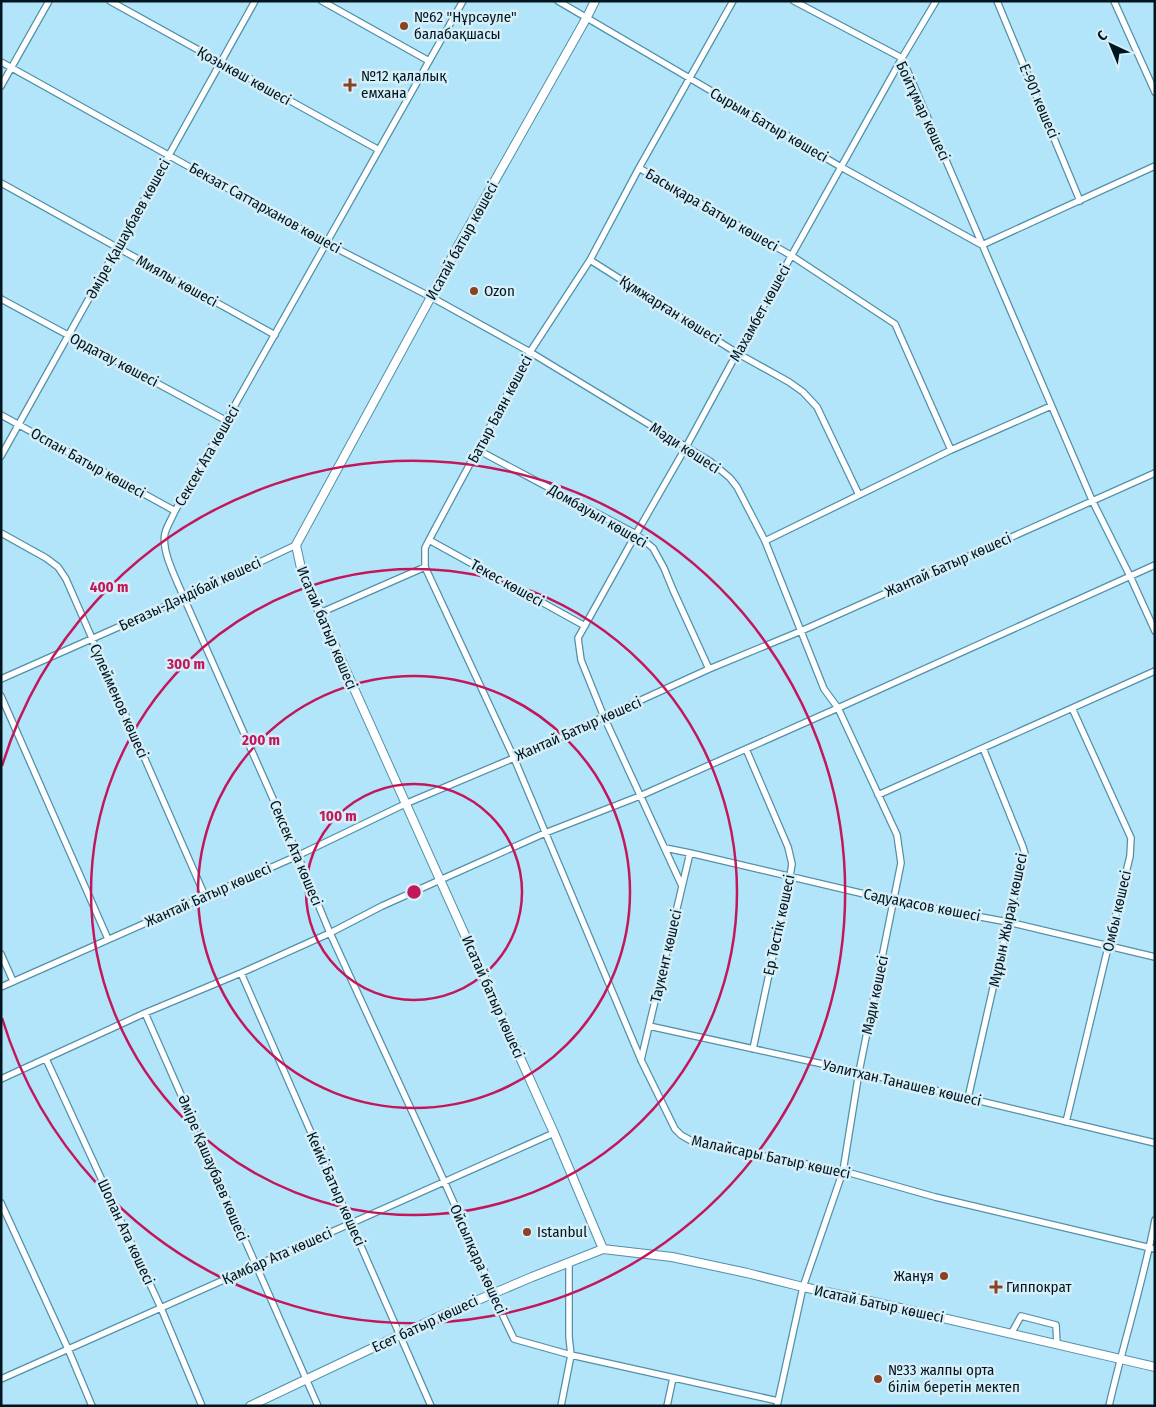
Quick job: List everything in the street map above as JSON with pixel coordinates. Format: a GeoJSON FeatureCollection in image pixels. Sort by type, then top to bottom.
{"type":"FeatureCollection","features":[{"type":"Feature","properties":{"kind":"street"},"geometry":{"type":"LineString","coordinates":[[1,86],[49,1]]}},
{"type":"Feature","properties":{"kind":"street","name":"Қозыкөш көшесі"},"geometry":{"type":"LineString","coordinates":[[110,1],[379,150]]}},
{"type":"Feature","properties":{"kind":"street","name":"Әміре Қашаубаев көшесі"},"geometry":{"type":"LineString","coordinates":[[1,456],[255,1]]}},
{"type":"Feature","properties":{"kind":"street"},"geometry":{"type":"LineString","coordinates":[[322,1],[429,61]]}},
{"type":"Feature","properties":{"kind":"street","name":"Сексек Ата көшесі"},"geometry":{"type":"LineString","coordinates":[[330,933],[184,598],[168,559],[164,543],[166,532],[175,511],[463,1]]}},
{"type":"Feature","properties":{"kind":"street","name":"Сырым Батыр көшесі"},"geometry":{"type":"LineString","coordinates":[[558,1],[841,167],[982,245]]}},
{"type":"Feature","properties":{"kind":"street","name":"Исатай батыр көшесі"},"geometry":{"type":"LineString","coordinates":[[595,1],[458,246],[296,545],[302,573],[554,1132],[602,1248]]}},
{"type":"Feature","properties":{"kind":"street","name":"Батыр Баян көшесі"},"geometry":{"type":"LineString","coordinates":[[424,567],[425,548],[428,540],[530,352],[590,260],[639,168],[733,1]]}},
{"type":"Feature","properties":{"kind":"street","name":"Бойтұмар көшесі"},"geometry":{"type":"LineString","coordinates":[[794,1],[902,58],[1092,500],[1130,576]]}},
{"type":"Feature","properties":{"kind":"street","name":"Махамбет көшесі"},"geometry":{"type":"LineString","coordinates":[[682,886],[604,717],[581,660],[578,638],[902,58],[936,1]]}},
{"type":"Feature","properties":{"kind":"street","name":"Е-901 көшесі"},"geometry":{"type":"LineString","coordinates":[[997,1],[1080,201]]}},
{"type":"Feature","properties":{"kind":"street"},"geometry":{"type":"LineString","coordinates":[[1114,1],[1155,92]]}},
{"type":"Feature","properties":{"kind":"street","name":"Бекзат Саттарханов көшесі"},"geometry":{"type":"LineString","coordinates":[[1,62],[326,243],[431,297],[530,352]]}},
{"type":"Feature","properties":{"kind":"street"},"geometry":{"type":"LineString","coordinates":[[982,245],[1155,166]]}},
{"type":"Feature","properties":{"kind":"street","name":"Басықара Батыр көшесі"},"geometry":{"type":"LineString","coordinates":[[639,168],[792,256],[895,324],[951,450]]}},
{"type":"Feature","properties":{"kind":"street","name":"Миялы көшесі"},"geometry":{"type":"LineString","coordinates":[[1,183],[275,335]]}},
{"type":"Feature","properties":{"kind":"street","name":"Құмжарған көшесі"},"geometry":{"type":"LineString","coordinates":[[590,260],[737,353],[803,392],[817,407],[859,495]]}},
{"type":"Feature","properties":{"kind":"street","name":"Ордатау көшесі"},"geometry":{"type":"LineString","coordinates":[[1,299],[227,420]]}},
{"type":"Feature","properties":{"kind":"street","name":"Мәди көшесі"},"geometry":{"type":"LineString","coordinates":[[530,352],[711,462],[738,487],[765,540],[824,689],[838,708],[897,835],[901,863],[859,1072],[843,1171],[803,1287],[778,1403]]}},
{"type":"Feature","properties":{"kind":"street"},"geometry":{"type":"LineString","coordinates":[[765,540],[951,450],[1051,406]]}},
{"type":"Feature","properties":{"kind":"street","name":"Оспан Батыр көшесі"},"geometry":{"type":"LineString","coordinates":[[1,416],[175,511]]}},
{"type":"Feature","properties":{"kind":"street","name":"Домбауыл көшесі"},"geometry":{"type":"LineString","coordinates":[[478,450],[636,534],[653,548],[709,669]]}},
{"type":"Feature","properties":{"kind":"street","name":"Жантай Батыр көшесі"},"geometry":{"type":"LineString","coordinates":[[1,986],[297,856],[405,804],[514,758],[709,669],[801,631],[1155,473]]}},
{"type":"Feature","properties":{"kind":"street","name":"Сүлейменов көшесі"},"geometry":{"type":"LineString","coordinates":[[1,533],[46,558],[58,567],[66,579],[205,896]]}},
{"type":"Feature","properties":{"kind":"street","name":"Текес көшесі"},"geometry":{"type":"LineString","coordinates":[[428,540],[585,626]]}},
{"type":"Feature","properties":{"kind":"street","name":"Беғазы-Дәндібай көшесі"},"geometry":{"type":"LineString","coordinates":[[1,679],[184,598],[296,545]]}},
{"type":"Feature","properties":{"kind":"street"},"geometry":{"type":"LineString","coordinates":[[1,1079],[145,1013],[330,933],[382,906],[440,880],[545,834],[640,796],[1155,565]]}},
{"type":"Feature","properties":{"kind":"street"},"geometry":{"type":"LineString","coordinates":[[320,614],[424,567],[514,758],[545,834]]}},
{"type":"Feature","properties":{"kind":"street"},"geometry":{"type":"LineString","coordinates":[[1130,576],[1155,631]]}},
{"type":"Feature","properties":{"kind":"street"},"geometry":{"type":"LineString","coordinates":[[878,795],[1155,672]]}},
{"type":"Feature","properties":{"kind":"street"},"geometry":{"type":"LineString","coordinates":[[1,696],[108,939]]}},
{"type":"Feature","properties":{"kind":"street","name":"Омбы көшесі"},"geometry":{"type":"LineString","coordinates":[[1066,1122],[1130,856],[1131,838],[1072,708]]}},
{"type":"Feature","properties":{"kind":"street","name":"Мұрын Жырау көшесі"},"geometry":{"type":"LineString","coordinates":[[968,1098],[1025,854],[1024,847],[983,748]]}},
{"type":"Feature","properties":{"kind":"street","name":"Ер Төстік көшесі"},"geometry":{"type":"LineString","coordinates":[[746,749],[788,847],[792,864],[753,1049]]}},
{"type":"Feature","properties":{"kind":"street","name":"Малайсары Батыр көшесі"},"geometry":{"type":"LineString","coordinates":[[545,834],[641,1060],[675,1129],[681,1136],[696,1143],[843,1171],[935,1197],[1152,1249]]}},
{"type":"Feature","properties":{"kind":"street","name":"Сәдуақасов көшесі"},"geometry":{"type":"LineString","coordinates":[[665,848],[894,901],[1008,922],[1155,957]]}},
{"type":"Feature","properties":{"kind":"street","name":"Таукент көшесі"},"geometry":{"type":"LineString","coordinates":[[641,1060],[690,853]]}},
{"type":"Feature","properties":{"kind":"street","name":"Ойсылқара көшесі"},"geometry":{"type":"LineString","coordinates":[[330,933],[514,1339],[571,1355],[778,1403]]}},
{"type":"Feature","properties":{"kind":"street"},"geometry":{"type":"LineString","coordinates":[[1,954],[14,981]]}},
{"type":"Feature","properties":{"kind":"street","name":"Кейкі Батыр көшесі"},"geometry":{"type":"LineString","coordinates":[[241,973],[431,1406]]}},
{"type":"Feature","properties":{"kind":"street","name":"Әміре Қашаубаев көшесі"},"geometry":{"type":"LineString","coordinates":[[145,1013],[318,1406]]}},
{"type":"Feature","properties":{"kind":"street","name":"Уәлитхан Танашев көшесі"},"geometry":{"type":"LineString","coordinates":[[649,1026],[859,1072],[1155,1143]]}},
{"type":"Feature","properties":{"kind":"street","name":"Шопан Ата көшесі"},"geometry":{"type":"LineString","coordinates":[[46,1059],[161,1308],[202,1406]]}},
{"type":"Feature","properties":{"kind":"street","name":"Қамбар Ата көшесі"},"geometry":{"type":"LineString","coordinates":[[1,1379],[554,1132]]}},
{"type":"Feature","properties":{"kind":"street"},"geometry":{"type":"LineString","coordinates":[[1,1203],[92,1406]]}},
{"type":"Feature","properties":{"kind":"street"},"geometry":{"type":"LineString","coordinates":[[1109,1406],[1120,1359],[1152,1249],[1155,1220]]}},
{"type":"Feature","properties":{"kind":"street","name":"Есет батыр көшесі"},"geometry":{"type":"LineString","coordinates":[[250,1406],[438,1317],[602,1248]]}},
{"type":"Feature","properties":{"kind":"street","name":"Исатай Батыр көшесі"},"geometry":{"type":"LineString","coordinates":[[602,1248],[672,1257],[747,1273],[1155,1367]]}},
{"type":"Feature","properties":{"kind":"street"},"geometry":{"type":"LineString","coordinates":[[561,1406],[571,1355],[568,1336],[569,1262]]}},
{"type":"Feature","properties":{"kind":"street"},"geometry":{"type":"LineString","coordinates":[[1011,1334],[1021,1316],[1056,1325],[1057,1345]]}},
{"type":"Feature","properties":{"kind":"street"},"geometry":{"type":"LineString","coordinates":[[667,1406],[673,1378]]}},
{"type":"Feature","properties":{"kind":"place","name":"№62 \"Нұрсәуле\" балабақшасы"},"geometry":{"type":"Point","coordinates":[404,26]}},
{"type":"Feature","properties":{"kind":"place","name":"№12 қалалық емхана"},"geometry":{"type":"Point","coordinates":[350,85]}},
{"type":"Feature","properties":{"kind":"place","name":"Ozon"},"geometry":{"type":"Point","coordinates":[474,291]}},
{"type":"Feature","properties":{"kind":"place","name":"Istanbul"},"geometry":{"type":"Point","coordinates":[527,1232]}},
{"type":"Feature","properties":{"kind":"place","name":"Жанұя"},"geometry":{"type":"Point","coordinates":[944,1276]}},
{"type":"Feature","properties":{"kind":"place","name":"Гиппократ"},"geometry":{"type":"Point","coordinates":[996,1287]}},
{"type":"Feature","properties":{"kind":"place","name":"№33 жалпы орта білім беретін мектеп"},"geometry":{"type":"Point","coordinates":[878,1379]}}]}
